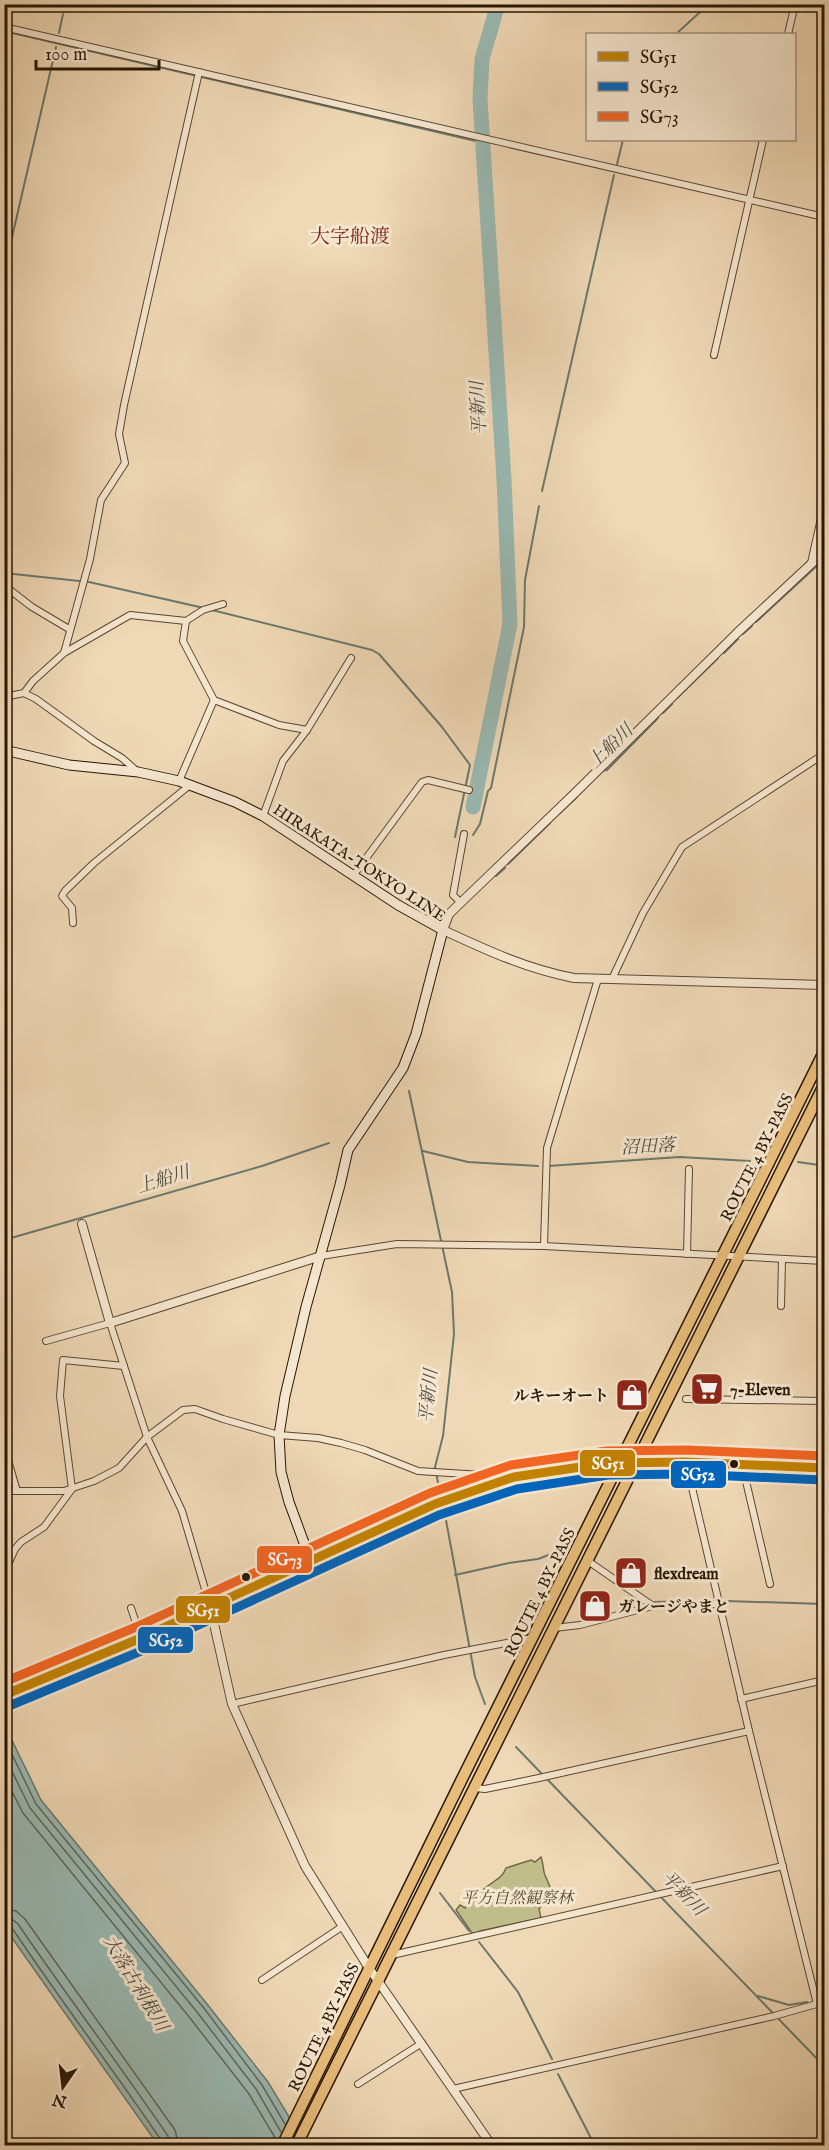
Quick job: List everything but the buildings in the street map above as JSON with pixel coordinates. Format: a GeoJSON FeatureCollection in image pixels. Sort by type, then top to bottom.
{"type":"FeatureCollection","features":[{"type":"Feature","properties":{"kind":"main road","name":"HIRAKATA-TOKYO LINE"},"geometry":{"type":"LineString","coordinates":[[4,750],[69,765],[138,772],[179,781],[236,802],[263,816],[398,905],[443,930],[416,1034],[403,1068],[350,1144],[291,1374],[279,1435],[281,1472],[289,1502],[310,1559]]}},
{"type":"Feature","properties":{"kind":"main road","name":"ROUTE 4 BY-PASS"},"geometry":{"type":"LineString","coordinates":[[282,2145],[825,1052]]}},
{"type":"Feature","properties":{"kind":"main road","name":"ROUTE 4 BY-PASS"},"geometry":{"type":"LineString","coordinates":[[296,2145],[825,1085]]}},
{"type":"Feature","properties":{"kind":"main road"},"geometry":{"type":"LineString","coordinates":[[8,1693],[141,1638],[310,1559],[443,1501],[492,1483],[560,1468],[620,1462],[686,1462],[822,1468]]}},
{"type":"Feature","properties":{"kind":"street"},"geometry":{"type":"LineString","coordinates":[[788,33],[795,4]]}},
{"type":"Feature","properties":{"kind":"street"},"geometry":{"type":"LineString","coordinates":[[4,27],[825,217]]}},
{"type":"Feature","properties":{"kind":"street"},"geometry":{"type":"LineString","coordinates":[[64,653],[90,559],[101,500],[125,463],[119,434],[124,405],[199,72]]}},
{"type":"Feature","properties":{"kind":"street"},"geometry":{"type":"LineString","coordinates":[[714,355],[763,141]]}},
{"type":"Feature","properties":{"kind":"street"},"geometry":{"type":"LineString","coordinates":[[811,564],[825,505]]}},
{"type":"Feature","properties":{"kind":"street"},"geometry":{"type":"LineString","coordinates":[[825,552],[738,632],[449,914],[443,930],[503,958],[545,972],[574,978],[825,985]]}},
{"type":"Feature","properties":{"kind":"street"},"geometry":{"type":"LineString","coordinates":[[6,587],[32,607],[69,629]]}},
{"type":"Feature","properties":{"kind":"street"},"geometry":{"type":"LineString","coordinates":[[24,693],[33,681],[64,653],[130,615],[186,621],[203,610],[224,604]]}},
{"type":"Feature","properties":{"kind":"street"},"geometry":{"type":"LineString","coordinates":[[186,621],[183,641],[214,700],[279,724],[307,730]]}},
{"type":"Feature","properties":{"kind":"street"},"geometry":{"type":"LineString","coordinates":[[263,816],[283,761],[307,730],[351,658]]}},
{"type":"Feature","properties":{"kind":"street"},"geometry":{"type":"LineString","coordinates":[[4,697],[24,693],[36,699],[138,772]]}},
{"type":"Feature","properties":{"kind":"street"},"geometry":{"type":"LineString","coordinates":[[179,781],[214,700]]}},
{"type":"Feature","properties":{"kind":"street"},"geometry":{"type":"LineString","coordinates":[[612,979],[643,913],[682,847],[824,756]]}},
{"type":"Feature","properties":{"kind":"street"},"geometry":{"type":"LineString","coordinates":[[352,876],[422,782],[428,780],[469,790]]}},
{"type":"Feature","properties":{"kind":"street"},"geometry":{"type":"LineString","coordinates":[[72,923],[72,908],[63,897],[65,891],[94,863],[190,785]]}},
{"type":"Feature","properties":{"kind":"street"},"geometry":{"type":"LineString","coordinates":[[461,903],[453,895],[464,834]]}},
{"type":"Feature","properties":{"kind":"street"},"geometry":{"type":"LineString","coordinates":[[544,1246],[547,1148],[598,979]]}},
{"type":"Feature","properties":{"kind":"street"},"geometry":{"type":"LineString","coordinates":[[687,1254],[689,1168]]}},
{"type":"Feature","properties":{"kind":"street"},"geometry":{"type":"LineString","coordinates":[[82,1224],[110,1323],[147,1437],[182,1511],[210,1606],[232,1704],[305,1866],[369,1968],[492,2145]]}},
{"type":"Feature","properties":{"kind":"street"},"geometry":{"type":"LineString","coordinates":[[46,1341],[321,1256],[396,1244],[544,1246],[824,1261]]}},
{"type":"Feature","properties":{"kind":"street"},"geometry":{"type":"LineString","coordinates":[[822,1468],[825,1245]]}},
{"type":"Feature","properties":{"kind":"street"},"geometry":{"type":"LineString","coordinates":[[781,1306],[782,1259]]}},
{"type":"Feature","properties":{"kind":"street"},"geometry":{"type":"LineString","coordinates":[[4,1573],[15,1549],[21,1542],[44,1527],[72,1489],[60,1396],[63,1360],[124,1366]]}},
{"type":"Feature","properties":{"kind":"street"},"geometry":{"type":"LineString","coordinates":[[686,1399],[824,1401]]}},
{"type":"Feature","properties":{"kind":"street"},"geometry":{"type":"LineString","coordinates":[[4,1491],[72,1489],[94,1481],[119,1468],[147,1437],[183,1410],[195,1409],[279,1435],[318,1438],[342,1443],[418,1471],[482,1475],[492,1483]]}},
{"type":"Feature","properties":{"kind":"street"},"geometry":{"type":"LineString","coordinates":[[4,1447],[17,1491]]}},
{"type":"Feature","properties":{"kind":"street"},"geometry":{"type":"LineString","coordinates":[[453,2088],[778,2015],[821,2003],[783,1866],[741,1699],[686,1462]]}},
{"type":"Feature","properties":{"kind":"street"},"geometry":{"type":"LineString","coordinates":[[742,1464],[770,1584]]}},
{"type":"Feature","properties":{"kind":"street"},"geometry":{"type":"LineString","coordinates":[[588,1562],[652,1605]]}},
{"type":"Feature","properties":{"kind":"street"},"geometry":{"type":"LineString","coordinates":[[554,1628],[580,1625],[652,1605],[720,1604]]}},
{"type":"Feature","properties":{"kind":"street"},"geometry":{"type":"LineString","coordinates":[[131,1608],[141,1638]]}},
{"type":"Feature","properties":{"kind":"street"},"geometry":{"type":"LineString","coordinates":[[232,1704],[444,1655],[533,1638]]}},
{"type":"Feature","properties":{"kind":"street"},"geometry":{"type":"LineString","coordinates":[[4,1675],[8,1693]]}},
{"type":"Feature","properties":{"kind":"street"},"geometry":{"type":"LineString","coordinates":[[741,1699],[825,1680]]}},
{"type":"Feature","properties":{"kind":"street"},"geometry":{"type":"LineString","coordinates":[[475,1788],[485,1789],[551,1776],[749,1731]]}},
{"type":"Feature","properties":{"kind":"street"},"geometry":{"type":"LineString","coordinates":[[392,1955],[783,1866]]}},
{"type":"Feature","properties":{"kind":"street"},"geometry":{"type":"LineString","coordinates":[[262,1980],[343,1926]]}},
{"type":"Feature","properties":{"kind":"street"},"geometry":{"type":"LineString","coordinates":[[358,2084],[422,2043]]}},
{"type":"Feature","properties":{"kind":"green space","name":"平方自然観察林"},"geometry":{"type":"Polygon","coordinates":[[[541,1857],[544,1873],[554,1896],[553,1902],[543,1903],[539,1909],[541,1918],[472,1933],[456,1910],[460,1905],[465,1908],[472,1898],[478,1896],[501,1876],[506,1868],[531,1860],[535,1862],[541,1857]]]}},
{"type":"Feature","properties":{"kind":"water","name":"大落古利根川"},"geometry":{"type":"Polygon","coordinates":[[[4,1724],[41,1800],[268,2082],[306,2145],[158,2145],[5,1928],[4,1724]]]}},
{"type":"Feature","properties":{"kind":"waterway"},"geometry":{"type":"LineString","coordinates":[[64,9],[65,4]]}},
{"type":"Feature","properties":{"kind":"waterway","name":"平新川"},"geometry":{"type":"LineString","coordinates":[[473,807],[510,624],[504,479],[480,99],[482,59],[498,4]]}},
{"type":"Feature","properties":{"kind":"waterway"},"geometry":{"type":"LineString","coordinates":[[677,33],[709,4]]}},
{"type":"Feature","properties":{"kind":"waterway"},"geometry":{"type":"LineString","coordinates":[[59,33],[63,14]]}},
{"type":"Feature","properties":{"kind":"waterway"},"geometry":{"type":"LineString","coordinates":[[4,31],[484,143]]}},
{"type":"Feature","properties":{"kind":"waterway"},"geometry":{"type":"LineString","coordinates":[[4,272],[56,47]]}},
{"type":"Feature","properties":{"kind":"waterway"},"geometry":{"type":"LineString","coordinates":[[617,164],[623,141]]}},
{"type":"Feature","properties":{"kind":"waterway"},"geometry":{"type":"LineString","coordinates":[[542,491],[614,175]]}},
{"type":"Feature","properties":{"kind":"waterway"},"geometry":{"type":"LineString","coordinates":[[473,835],[480,824],[488,791],[491,788],[524,627],[525,580],[539,506]]}},
{"type":"Feature","properties":{"kind":"waterway","name":"上船川"},"geometry":{"type":"LineString","coordinates":[[756,622],[821,562]]}},
{"type":"Feature","properties":{"kind":"waterway"},"geometry":{"type":"LineString","coordinates":[[4,573],[89,582],[204,608]]}},
{"type":"Feature","properties":{"kind":"waterway"},"geometry":{"type":"LineString","coordinates":[[212,610],[372,650],[379,654],[442,727],[470,765],[455,837]]}},
{"type":"Feature","properties":{"kind":"waterway","name":"上船川"},"geometry":{"type":"LineString","coordinates":[[743,634],[752,626]]}},
{"type":"Feature","properties":{"kind":"waterway","name":"上船川"},"geometry":{"type":"LineString","coordinates":[[724,653],[738,639]]}},
{"type":"Feature","properties":{"kind":"waterway","name":"上船川"},"geometry":{"type":"LineString","coordinates":[[677,698],[718,658]]}},
{"type":"Feature","properties":{"kind":"waterway","name":"上船川"},"geometry":{"type":"LineString","coordinates":[[663,713],[672,704]]}},
{"type":"Feature","properties":{"kind":"waterway","name":"上船川"},"geometry":{"type":"LineString","coordinates":[[602,771],[607,770],[658,718]]}},
{"type":"Feature","properties":{"kind":"waterway","name":"上船川"},"geometry":{"type":"LineString","coordinates":[[560,813],[577,797]]}},
{"type":"Feature","properties":{"kind":"waterway","name":"上船川"},"geometry":{"type":"LineString","coordinates":[[508,864],[550,823]]}},
{"type":"Feature","properties":{"kind":"waterway","name":"上船川"},"geometry":{"type":"LineString","coordinates":[[496,876],[505,868]]}},
{"type":"Feature","properties":{"kind":"waterway","name":"平新川"},"geometry":{"type":"LineString","coordinates":[[409,1091],[452,1292],[454,1334],[443,1436],[435,1467],[441,1498]]}},
{"type":"Feature","properties":{"kind":"waterway","name":"上船川"},"geometry":{"type":"LineString","coordinates":[[4,1240],[262,1166],[329,1143]]}},
{"type":"Feature","properties":{"kind":"waterway","name":"沼田落"},"geometry":{"type":"LineString","coordinates":[[423,1151],[468,1162],[538,1166]]}},
{"type":"Feature","properties":{"kind":"waterway","name":"沼田落"},"geometry":{"type":"LineString","coordinates":[[548,1166],[680,1157],[750,1161]]}},
{"type":"Feature","properties":{"kind":"waterway","name":"沼田落"},"geometry":{"type":"LineString","coordinates":[[798,1162],[819,1165]]}},
{"type":"Feature","properties":{"kind":"waterway","name":"平新川"},"geometry":{"type":"LineString","coordinates":[[443,1504],[475,1677],[485,1704]]}},
{"type":"Feature","properties":{"kind":"waterway"},"geometry":{"type":"LineString","coordinates":[[455,1575],[538,1559],[559,1551]]}},
{"type":"Feature","properties":{"kind":"waterway"},"geometry":{"type":"LineString","coordinates":[[652,1602],[712,1601]]}},
{"type":"Feature","properties":{"kind":"waterway"},"geometry":{"type":"LineString","coordinates":[[726,1601],[824,1604]]}},
{"type":"Feature","properties":{"kind":"waterway","name":"平新川"},"geometry":{"type":"LineString","coordinates":[[516,1747],[543,1775]]}},
{"type":"Feature","properties":{"kind":"waterway","name":"平新川"},"geometry":{"type":"LineString","coordinates":[[547,1779],[824,2066]]}},
{"type":"Feature","properties":{"kind":"waterway"},"geometry":{"type":"LineString","coordinates":[[440,1893],[469,1931]]}},
{"type":"Feature","properties":{"kind":"waterway"},"geometry":{"type":"LineString","coordinates":[[479,1942],[518,1992],[552,2059]]}},
{"type":"Feature","properties":{"kind":"waterway"},"geometry":{"type":"LineString","coordinates":[[758,1996],[789,2005],[807,2002]]}},
{"type":"Feature","properties":{"kind":"waterway"},"geometry":{"type":"LineString","coordinates":[[558,2074],[595,2146]]}},
{"type":"Feature","properties":{"kind":"transit line","name":"SG73"},"geometry":{"type":"LineString","coordinates":[[4,1682],[136,1627],[430,1493],[511,1465],[607,1451],[687,1450],[824,1456]]}},
{"type":"Feature","properties":{"kind":"transit line","name":"SG51"},"geometry":{"type":"LineString","coordinates":[[4,1695],[141,1638],[435,1504],[514,1477],[607,1463],[686,1462],[824,1468]]}},
{"type":"Feature","properties":{"kind":"transit line","name":"SG52"},"geometry":{"type":"LineString","coordinates":[[9,1706],[146,1649],[439,1515],[517,1489],[608,1475],[686,1474],[823,1480]]}},
{"type":"Feature","properties":{"kind":"place","name":"7-Eleven"},"geometry":{"type":"Point","coordinates":[707,1389]}},
{"type":"Feature","properties":{"kind":"place","name":"ルキーオート"},"geometry":{"type":"Point","coordinates":[632,1395]}},
{"type":"Feature","properties":{"kind":"place","name":"flexdream"},"geometry":{"type":"Point","coordinates":[631,1573]}},
{"type":"Feature","properties":{"kind":"place","name":"ガレージやまと"},"geometry":{"type":"Point","coordinates":[595,1606]}},
{"type":"Feature","properties":{"kind":"district","name":"大字船渡"},"geometry":{"type":"Point","coordinates":[350,236]}}]}
